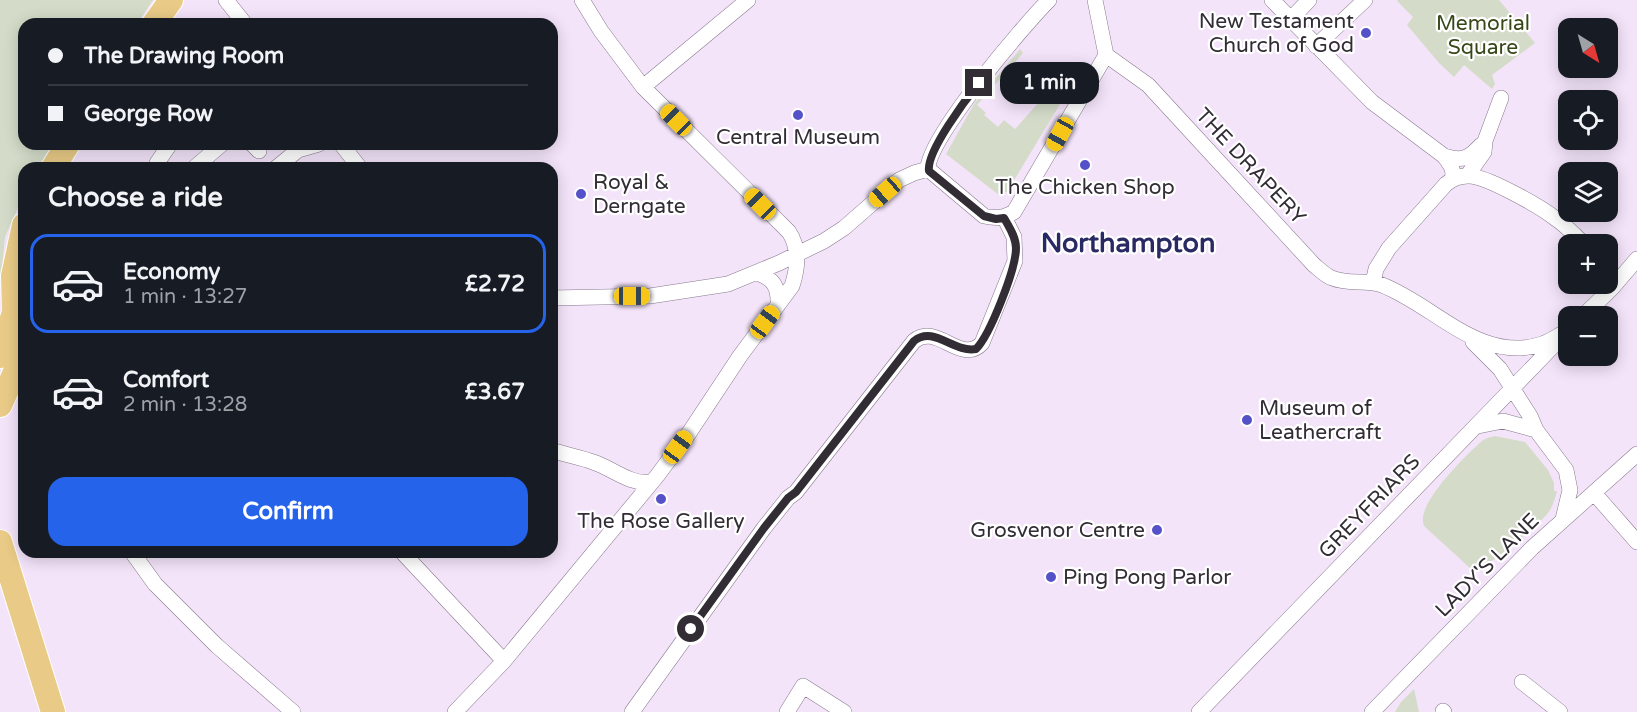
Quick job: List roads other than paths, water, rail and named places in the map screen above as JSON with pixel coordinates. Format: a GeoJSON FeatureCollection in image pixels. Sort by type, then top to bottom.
{"type":"FeatureCollection","features":[{"type":"Feature","properties":{"kind":"main road"},"geometry":{"type":"LineString","coordinates":[[158,18],[171,0]]}},
{"type":"Feature","properties":{"kind":"main road"},"geometry":{"type":"LineString","coordinates":[[18,253],[13,276],[14,326],[18,356]]}},
{"type":"Feature","properties":{"kind":"main road"},"geometry":{"type":"LineString","coordinates":[[0,356],[14,326]]}},
{"type":"Feature","properties":{"kind":"main road"},"geometry":{"type":"LineString","coordinates":[[8,396],[18,366]]}},
{"type":"Feature","properties":{"kind":"main road"},"geometry":{"type":"LineString","coordinates":[[0,542],[53,712]]}},
{"type":"Feature","properties":{"kind":"street"},"geometry":{"type":"LineString","coordinates":[[226,0],[241,18]]}},
{"type":"Feature","properties":{"kind":"street"},"geometry":{"type":"LineString","coordinates":[[455,712],[504,661],[657,476],[792,286],[795,276],[797,254],[789,232],[643,87],[584,7],[582,0]]}},
{"type":"Feature","properties":{"kind":"street"},"geometry":{"type":"LineString","coordinates":[[643,87],[748,0]]}},
{"type":"Feature","properties":{"kind":"street"},"geometry":{"type":"LineString","coordinates":[[928,170],[934,150],[966,99],[1031,18],[1049,0]]}},
{"type":"Feature","properties":{"kind":"street"},"geometry":{"type":"LineString","coordinates":[[928,170],[984,216],[1004,218],[1014,212],[1106,56],[1095,0]]}},
{"type":"Feature","properties":{"kind":"street"},"geometry":{"type":"LineString","coordinates":[[1272,0],[1372,102],[1444,156],[1454,174],[1460,177],[1480,177],[1491,182],[1555,217],[1573,234]]}},
{"type":"Feature","properties":{"kind":"street"},"geometry":{"type":"LineString","coordinates":[[1290,20],[1309,0]]}},
{"type":"Feature","properties":{"kind":"street"},"geometry":{"type":"LineString","coordinates":[[1316,46],[1365,0]]}},
{"type":"Feature","properties":{"kind":"street","name":"THE DRAPERY"},"geometry":{"type":"LineString","coordinates":[[1106,56],[1148,85],[1314,265],[1331,278],[1355,283],[1373,283],[1413,300],[1466,335]]}},
{"type":"Feature","properties":{"kind":"street"},"geometry":{"type":"LineString","coordinates":[[1373,283],[1376,269],[1389,248],[1484,152],[1485,141],[1501,98]]}},
{"type":"Feature","properties":{"kind":"street"},"geometry":{"type":"LineString","coordinates":[[1444,156],[1454,159],[1470,157],[1485,141]]}},
{"type":"Feature","properties":{"kind":"street"},"geometry":{"type":"LineString","coordinates":[[201,162],[215,150]]}},
{"type":"Feature","properties":{"kind":"street"},"geometry":{"type":"LineString","coordinates":[[283,162],[298,150]]}},
{"type":"Feature","properties":{"kind":"street"},"geometry":{"type":"LineString","coordinates":[[346,150],[355,162]]}},
{"type":"Feature","properties":{"kind":"street"},"geometry":{"type":"LineString","coordinates":[[558,298],[650,296],[728,284],[757,273],[824,240],[844,228],[899,180],[928,170]]}},
{"type":"Feature","properties":{"kind":"street"},"geometry":{"type":"LineString","coordinates":[[632,712],[764,528],[788,498],[796,492],[914,341],[921,335],[935,336],[962,350],[976,349],[986,338],[1015,261],[1014,237],[1004,218]]}},
{"type":"Feature","properties":{"kind":"street"},"geometry":{"type":"LineString","coordinates":[[1618,282],[1634,265]]}},
{"type":"Feature","properties":{"kind":"street"},"geometry":{"type":"LineString","coordinates":[[757,273],[775,283],[778,304]]}},
{"type":"Feature","properties":{"kind":"street"},"geometry":{"type":"LineString","coordinates":[[1593,306],[1606,294]]}},
{"type":"Feature","properties":{"kind":"street"},"geometry":{"type":"LineString","coordinates":[[1466,335],[1495,346],[1527,348],[1543,344],[1558,336]]}},
{"type":"Feature","properties":{"kind":"street"},"geometry":{"type":"LineString","coordinates":[[1466,335],[1500,369],[1530,416],[1536,430],[1562,463],[1568,475],[1570,490],[1563,519]]}},
{"type":"Feature","properties":{"kind":"street","name":"GREYFRIARS"},"geometry":{"type":"LineString","coordinates":[[1199,712],[1478,426],[1558,341]]}},
{"type":"Feature","properties":{"kind":"street"},"geometry":{"type":"LineString","coordinates":[[1478,426],[1503,421],[1536,430]]}},
{"type":"Feature","properties":{"kind":"street"},"geometry":{"type":"LineString","coordinates":[[558,452],[596,462],[633,480],[643,483],[650,482]]}},
{"type":"Feature","properties":{"kind":"street","name":"LADY'S LANE"},"geometry":{"type":"LineString","coordinates":[[1372,712],[1512,567],[1637,454]]}},
{"type":"Feature","properties":{"kind":"street"},"geometry":{"type":"LineString","coordinates":[[1594,493],[1637,542]]}},
{"type":"Feature","properties":{"kind":"street"},"geometry":{"type":"LineString","coordinates":[[136,558],[155,584],[217,646],[293,712]]}},
{"type":"Feature","properties":{"kind":"street"},"geometry":{"type":"LineString","coordinates":[[408,558],[504,661]]}},
{"type":"Feature","properties":{"kind":"street"},"geometry":{"type":"LineString","coordinates":[[1522,682],[1560,712]]}},
{"type":"Feature","properties":{"kind":"street"},"geometry":{"type":"LineString","coordinates":[[787,712],[803,687],[844,712]]}},
{"type":"Feature","properties":{"kind":"place","name":"New Testament Church of God"},"geometry":{"type":"Point","coordinates":[1366,33]}},
{"type":"Feature","properties":{"kind":"place","name":"Central Museum"},"geometry":{"type":"Point","coordinates":[798,115]}},
{"type":"Feature","properties":{"kind":"place","name":"The Chicken Shop"},"geometry":{"type":"Point","coordinates":[1085,165]}},
{"type":"Feature","properties":{"kind":"place","name":"Royal & Derngate"},"geometry":{"type":"Point","coordinates":[581,194]}},
{"type":"Feature","properties":{"kind":"place","name":"Museum of Leathercraft"},"geometry":{"type":"Point","coordinates":[1247,420]}},
{"type":"Feature","properties":{"kind":"place","name":"The Rose Gallery"},"geometry":{"type":"Point","coordinates":[661,499]}},
{"type":"Feature","properties":{"kind":"place","name":"Grosvenor Centre"},"geometry":{"type":"Point","coordinates":[1157,530]}},
{"type":"Feature","properties":{"kind":"place","name":"Ping Pong Parlor"},"geometry":{"type":"Point","coordinates":[1051,577]}},
{"type":"Feature","properties":{"kind":"district","name":"Northampton"},"geometry":{"type":"Point","coordinates":[1128,243]}},
{"type":"Feature","properties":{"kind":"park label","name":"Memorial Square"},"geometry":{"type":"Point","coordinates":[1483,35]}}]}
